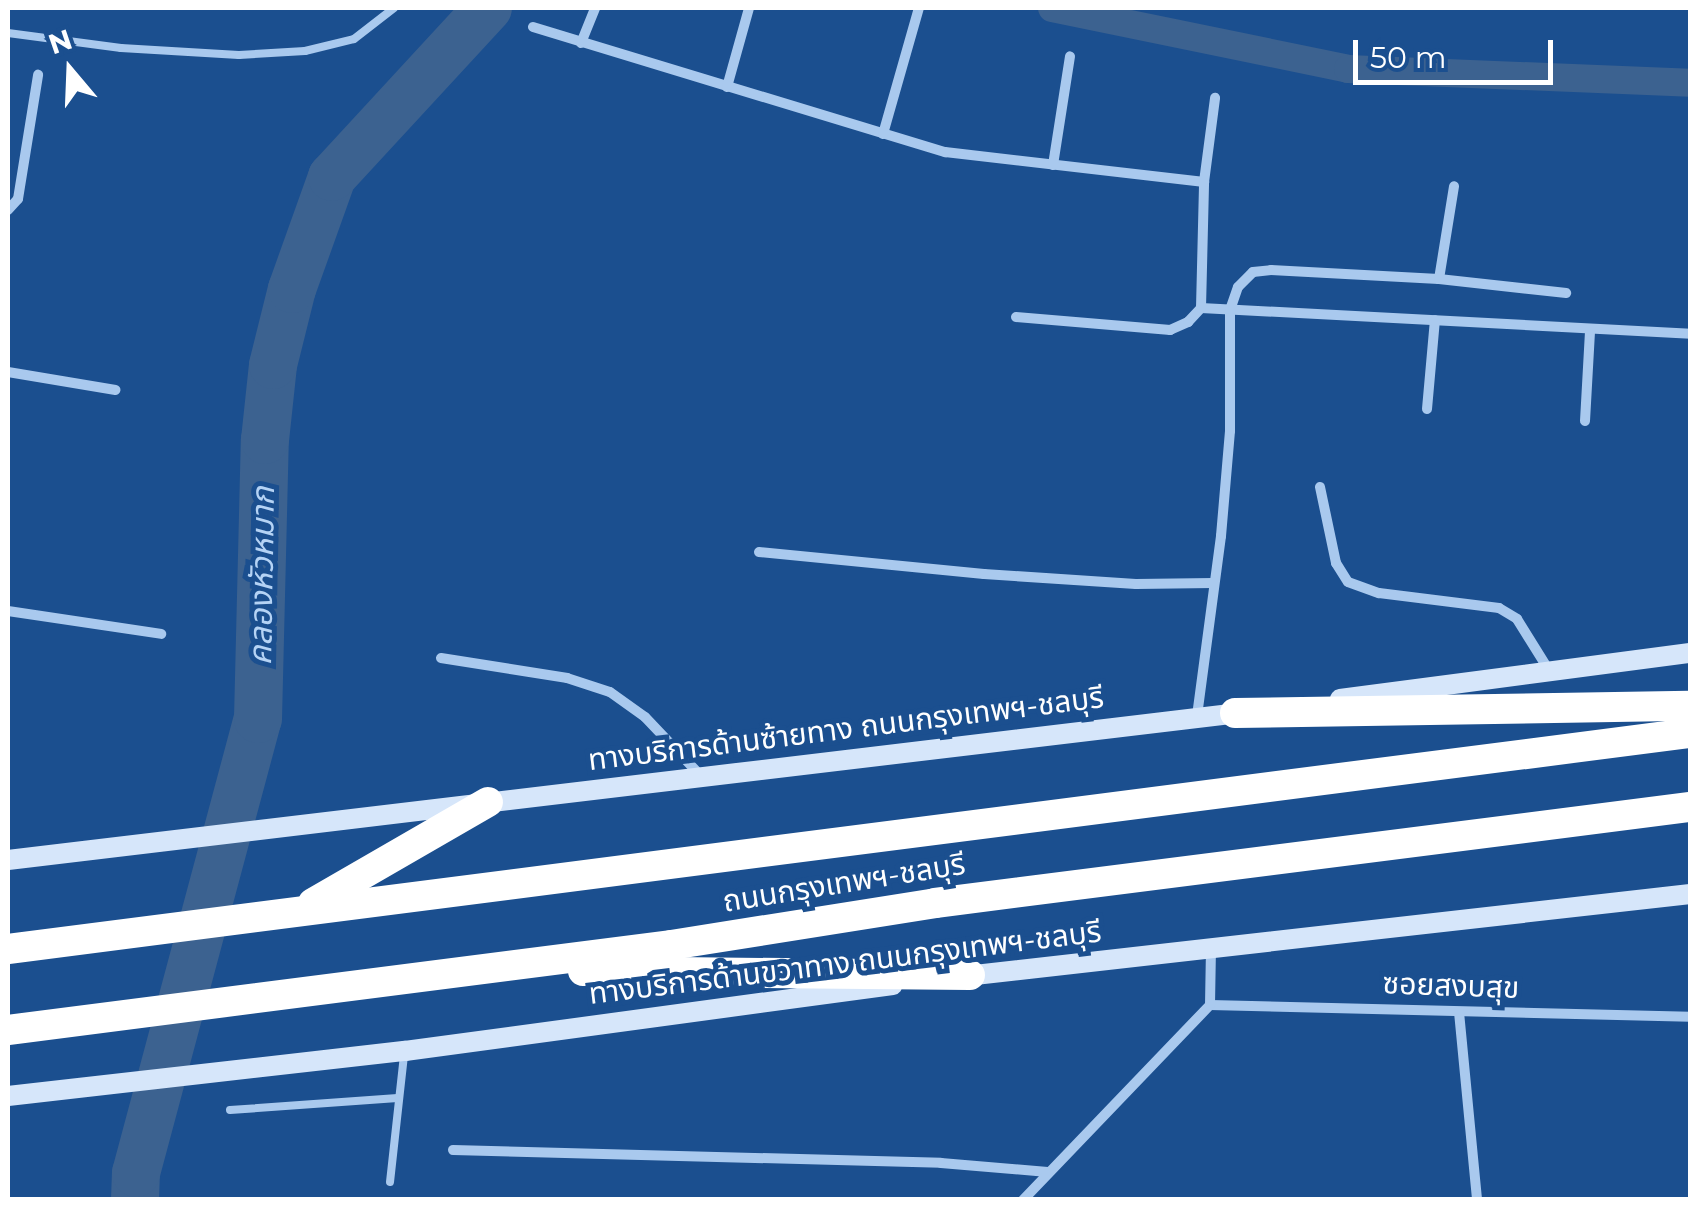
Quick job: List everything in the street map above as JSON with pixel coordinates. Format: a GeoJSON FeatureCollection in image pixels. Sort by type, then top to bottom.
{"type":"FeatureCollection","features":[{"type":"Feature","properties":{"kind":"highway"},"geometry":{"type":"LineString","coordinates":[[1235,713],[1690,706]]}},
{"type":"Feature","properties":{"kind":"highway","name":"ถนนกรุงเทพฯ-ชลบุรี"},"geometry":{"type":"LineString","coordinates":[[8,949],[1690,733]]}},
{"type":"Feature","properties":{"kind":"highway"},"geometry":{"type":"LineString","coordinates":[[302,910],[488,802]]}},
{"type":"Feature","properties":{"kind":"highway","name":"ถนนกรุงเทพฯ-ชลบุรี"},"geometry":{"type":"LineString","coordinates":[[8,1030],[671,945],[935,904],[1690,807]]}},
{"type":"Feature","properties":{"kind":"highway"},"geometry":{"type":"LineString","coordinates":[[454,970],[970,975]]}},
{"type":"Feature","properties":{"kind":"main road","name":"ทางบริการด้านซ้ายทาง ถนนกรุงเทพฯ-ชลบุรี"},"geometry":{"type":"LineString","coordinates":[[8,860],[1235,713],[1690,653]]}},
{"type":"Feature","properties":{"kind":"main road","name":"ทางบริการด้านขวาทาง ถนนกรุงเทพฯ-ชลบุรี"},"geometry":{"type":"LineString","coordinates":[[8,1096],[263,1064],[405,1051],[970,975],[1690,894]]}},
{"type":"Feature","properties":{"kind":"street"},"geometry":{"type":"LineString","coordinates":[[581,43],[595,8]]}},
{"type":"Feature","properties":{"kind":"street"},"geometry":{"type":"LineString","coordinates":[[727,87],[749,8]]}},
{"type":"Feature","properties":{"kind":"street"},"geometry":{"type":"LineString","coordinates":[[884,134],[919,8]]}},
{"type":"Feature","properties":{"kind":"street"},"geometry":{"type":"LineString","coordinates":[[533,27],[945,152],[1204,182]]}},
{"type":"Feature","properties":{"kind":"street"},"geometry":{"type":"LineString","coordinates":[[1054,165],[1070,56]]}},
{"type":"Feature","properties":{"kind":"street"},"geometry":{"type":"LineString","coordinates":[[8,210],[18,199],[38,74]]}},
{"type":"Feature","properties":{"kind":"street"},"geometry":{"type":"LineString","coordinates":[[1016,317],[1170,330],[1188,322],[1201,308],[1204,182],[1215,98]]}},
{"type":"Feature","properties":{"kind":"street"},"geometry":{"type":"LineString","coordinates":[[1439,279],[1454,186]]}},
{"type":"Feature","properties":{"kind":"street"},"geometry":{"type":"LineString","coordinates":[[1197,716],[1230,431],[1230,310],[1238,287],[1253,272],[1439,279],[1566,293]]}},
{"type":"Feature","properties":{"kind":"street"},"geometry":{"type":"LineString","coordinates":[[1201,308],[1590,332],[1690,334]]}},
{"type":"Feature","properties":{"kind":"street"},"geometry":{"type":"LineString","coordinates":[[1427,409],[1435,320]]}},
{"type":"Feature","properties":{"kind":"street"},"geometry":{"type":"LineString","coordinates":[[1585,421],[1590,332]]}},
{"type":"Feature","properties":{"kind":"street"},"geometry":{"type":"LineString","coordinates":[[8,372],[116,390]]}},
{"type":"Feature","properties":{"kind":"street"},"geometry":{"type":"LineString","coordinates":[[1320,486],[1336,564],[1348,582],[1379,592],[1499,608],[1518,618],[1550,672]]}},
{"type":"Feature","properties":{"kind":"street"},"geometry":{"type":"LineString","coordinates":[[760,552],[984,574],[1136,584],[1214,583]]}},
{"type":"Feature","properties":{"kind":"street"},"geometry":{"type":"LineString","coordinates":[[8,611],[161,634]]}},
{"type":"Feature","properties":{"kind":"street"},"geometry":{"type":"LineString","coordinates":[[441,658],[567,678],[610,692],[645,716],[702,778]]}},
{"type":"Feature","properties":{"kind":"street"},"geometry":{"type":"LineString","coordinates":[[1023,1200],[1210,1005],[1211,948]]}},
{"type":"Feature","properties":{"kind":"street","name":"ซอยสงบสุข"},"geometry":{"type":"LineString","coordinates":[[1210,1005],[1690,1018]]}},
{"type":"Feature","properties":{"kind":"street"},"geometry":{"type":"LineString","coordinates":[[1460,1012],[1477,1200]]}},
{"type":"Feature","properties":{"kind":"street"},"geometry":{"type":"LineString","coordinates":[[453,1150],[941,1163],[1048,1172]]}},
{"type":"Feature","properties":{"kind":"lane"},"geometry":{"type":"LineString","coordinates":[[8,33],[199,52],[305,51],[354,38],[394,8]]}},
{"type":"Feature","properties":{"kind":"lane"},"geometry":{"type":"LineString","coordinates":[[390,1182],[405,1051]]}},
{"type":"Feature","properties":{"kind":"lane"},"geometry":{"type":"LineString","coordinates":[[230,1110],[398,1098]]}},
{"type":"Feature","properties":{"kind":"waterway","name":"คลองหัวหมาก"},"geometry":{"type":"LineString","coordinates":[[135,1200],[136,1173],[258,719],[265,440],[273,365],[292,289],[332,177],[488,8]]}},
{"type":"Feature","properties":{"kind":"waterway"},"geometry":{"type":"LineString","coordinates":[[1052,8],[1348,69],[1690,83]]}}]}
